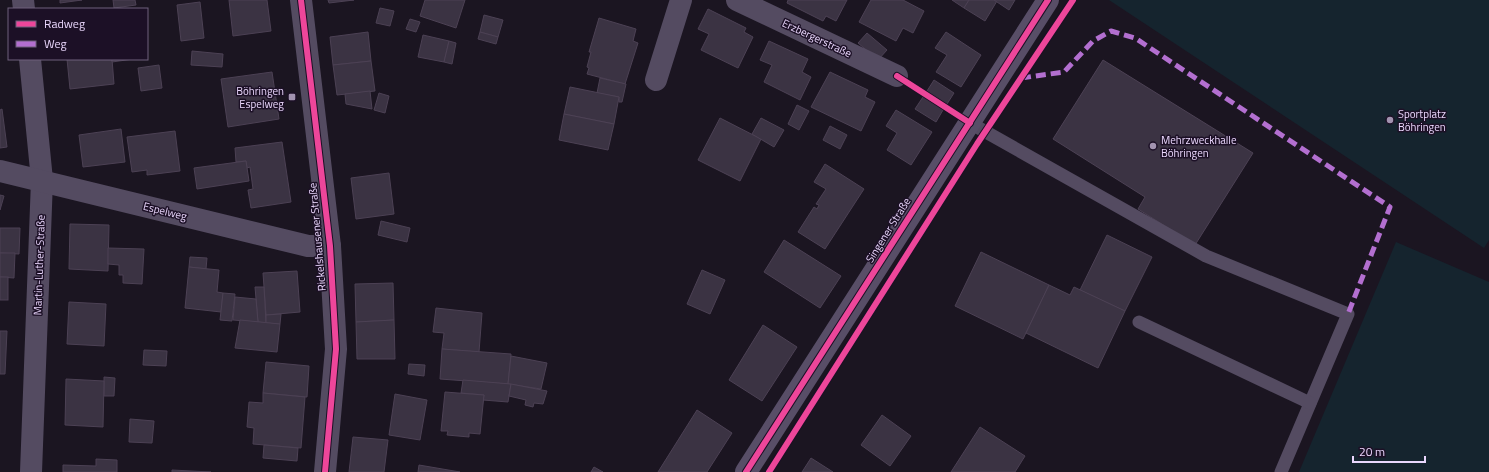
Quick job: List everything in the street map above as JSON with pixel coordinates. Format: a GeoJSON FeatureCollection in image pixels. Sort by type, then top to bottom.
{"type":"FeatureCollection","features":[{"type":"Feature","properties":{"kind":"street","name":"Rickelshausener Straße"},"geometry":{"type":"LineString","coordinates":[[301,0],[330,246],[336,349],[325,472]]}},
{"type":"Feature","properties":{"kind":"street"},"geometry":{"type":"LineString","coordinates":[[656,80],[682,0]]}},
{"type":"Feature","properties":{"kind":"street","name":"Erzbergerstraße"},"geometry":{"type":"LineString","coordinates":[[737,0],[897,76]]}},
{"type":"Feature","properties":{"kind":"street","name":"Singener Straße"},"geometry":{"type":"LineString","coordinates":[[746,472],[1048,0]]}},
{"type":"Feature","properties":{"kind":"street","name":"Martin-Luther-Straße"},"geometry":{"type":"LineString","coordinates":[[30,60],[42,180],[31,472]]}},
{"type":"Feature","properties":{"kind":"street","name":"Espelweg"},"geometry":{"type":"LineString","coordinates":[[0,171],[308,246],[330,246]]}},
{"type":"Feature","properties":{"kind":"lane"},"geometry":{"type":"LineString","coordinates":[[970,123],[1206,256],[1348,314],[1281,472]]}},
{"type":"Feature","properties":{"kind":"lane"},"geometry":{"type":"LineString","coordinates":[[1139,322],[1310,403]]}},
{"type":"Feature","properties":{"kind":"shaded area","name":"Sportplatz Böhringen"},"geometry":{"type":"Polygon","coordinates":[[[1109,0],[1489,0],[1489,240],[1484,248],[1109,0]]]}},
{"type":"Feature","properties":{"kind":"shaded area"},"geometry":{"type":"Polygon","coordinates":[[[1396,242],[1489,282],[1489,472],[1299,472],[1396,242]]]}},
{"type":"Feature","properties":{"kind":"building"},"geometry":{"type":"Polygon","coordinates":[[[60,0],[82,0],[60,3],[60,0]]]}},
{"type":"Feature","properties":{"kind":"building"},"geometry":{"type":"Polygon","coordinates":[[[113,0],[135,0],[136,5],[114,8],[113,0]]]}},
{"type":"Feature","properties":{"kind":"building"},"geometry":{"type":"Polygon","coordinates":[[[229,0],[267,0],[271,31],[233,36],[229,0]]]}},
{"type":"Feature","properties":{"kind":"building"},"geometry":{"type":"Polygon","coordinates":[[[328,0],[354,0],[329,3],[328,0]]]}},
{"type":"Feature","properties":{"kind":"building"},"geometry":{"type":"Polygon","coordinates":[[[425,0],[465,0],[456,28],[420,16],[425,0]]]}},
{"type":"Feature","properties":{"kind":"building"},"geometry":{"type":"Polygon","coordinates":[[[788,0],[847,0],[836,21],[826,16],[823,21],[787,3],[788,0]]]}},
{"type":"Feature","properties":{"kind":"building"},"geometry":{"type":"Polygon","coordinates":[[[871,0],[903,0],[924,11],[913,33],[903,28],[896,41],[859,22],[871,0]]]}},
{"type":"Feature","properties":{"kind":"building"},"geometry":{"type":"Polygon","coordinates":[[[952,0],[969,0],[964,8],[952,0]]]}},
{"type":"Feature","properties":{"kind":"building"},"geometry":{"type":"Polygon","coordinates":[[[969,0],[997,1],[985,21],[964,8],[969,0]]]}},
{"type":"Feature","properties":{"kind":"building"},"geometry":{"type":"Polygon","coordinates":[[[994,0],[1015,0],[1009,10],[994,0]]]}},
{"type":"Feature","properties":{"kind":"building"},"geometry":{"type":"Polygon","coordinates":[[[200,2],[204,38],[181,41],[177,5],[200,2]]]}},
{"type":"Feature","properties":{"kind":"building"},"geometry":{"type":"Polygon","coordinates":[[[380,8],[394,11],[390,26],[376,23],[380,8]]]}},
{"type":"Feature","properties":{"kind":"building"},"geometry":{"type":"Polygon","coordinates":[[[708,9],[746,28],[744,32],[753,37],[738,68],[701,50],[709,34],[698,29],[708,9]]]}},
{"type":"Feature","properties":{"kind":"building"},"geometry":{"type":"Polygon","coordinates":[[[484,15],[503,20],[498,37],[480,32],[484,15]]]}},
{"type":"Feature","properties":{"kind":"building"},"geometry":{"type":"Polygon","coordinates":[[[599,18],[636,29],[633,41],[638,43],[625,84],[587,74],[589,68],[587,67],[591,52],[589,52],[599,18]]]}},
{"type":"Feature","properties":{"kind":"building"},"geometry":{"type":"Polygon","coordinates":[[[410,19],[420,22],[416,32],[406,29],[410,19]]]}},
{"type":"Feature","properties":{"kind":"building"},"geometry":{"type":"Polygon","coordinates":[[[368,32],[371,61],[333,65],[330,37],[368,32]]]}},
{"type":"Feature","properties":{"kind":"building"},"geometry":{"type":"Polygon","coordinates":[[[480,32],[498,37],[496,44],[478,39],[480,32]]]}},
{"type":"Feature","properties":{"kind":"building"},"geometry":{"type":"Polygon","coordinates":[[[946,32],[981,55],[961,87],[936,72],[947,55],[935,48],[946,32]]]}},
{"type":"Feature","properties":{"kind":"building"},"geometry":{"type":"Polygon","coordinates":[[[867,33],[887,50],[878,60],[858,43],[867,33]]]}},
{"type":"Feature","properties":{"kind":"building"},"geometry":{"type":"Polygon","coordinates":[[[423,35],[449,41],[444,62],[418,57],[423,35]]]}},
{"type":"Feature","properties":{"kind":"building"},"geometry":{"type":"Polygon","coordinates":[[[449,41],[456,43],[452,64],[444,62],[449,41]]]}},
{"type":"Feature","properties":{"kind":"building"},"geometry":{"type":"Polygon","coordinates":[[[769,41],[808,59],[802,72],[811,77],[800,100],[764,82],[772,65],[760,60],[769,41]]]}},
{"type":"Feature","properties":{"kind":"building"},"geometry":{"type":"Polygon","coordinates":[[[192,51],[223,54],[222,67],[191,65],[192,51]]]}},
{"type":"Feature","properties":{"kind":"building"},"geometry":{"type":"Polygon","coordinates":[[[67,60],[112,60],[114,84],[70,89],[67,60]]]}},
{"type":"Feature","properties":{"kind":"building"},"geometry":{"type":"Polygon","coordinates":[[[112,60],[126,60],[112,62],[112,60]]]}},
{"type":"Feature","properties":{"kind":"building","name":"Mehrzweckhalle Böhringen"},"geometry":{"type":"Polygon","coordinates":[[[1103,60],[1253,153],[1195,245],[1138,209],[1145,197],[1053,139],[1103,60]]]}},
{"type":"Feature","properties":{"kind":"building"},"geometry":{"type":"Polygon","coordinates":[[[371,61],[375,91],[337,95],[333,65],[371,61]]]}},
{"type":"Feature","properties":{"kind":"building"},"geometry":{"type":"Polygon","coordinates":[[[159,65],[162,88],[141,91],[138,68],[159,65]]]}},
{"type":"Feature","properties":{"kind":"building"},"geometry":{"type":"Polygon","coordinates":[[[272,72],[279,119],[228,127],[221,79],[272,72]]]}},
{"type":"Feature","properties":{"kind":"building"},"geometry":{"type":"Polygon","coordinates":[[[830,72],[868,90],[865,97],[875,102],[861,131],[811,107],[830,72]]]}},
{"type":"Feature","properties":{"kind":"building"},"geometry":{"type":"Polygon","coordinates":[[[600,78],[626,84],[622,102],[619,102],[619,97],[597,93],[600,78]]]}},
{"type":"Feature","properties":{"kind":"building"},"geometry":{"type":"Polygon","coordinates":[[[934,80],[954,93],[947,104],[927,91],[934,80]]]}},
{"type":"Feature","properties":{"kind":"building"},"geometry":{"type":"Polygon","coordinates":[[[570,87],[619,97],[614,124],[564,114],[570,87]]]}},
{"type":"Feature","properties":{"kind":"building"},"geometry":{"type":"Polygon","coordinates":[[[370,91],[372,109],[346,104],[345,94],[370,91]]]}},
{"type":"Feature","properties":{"kind":"building"},"geometry":{"type":"Polygon","coordinates":[[[379,93],[389,96],[385,113],[374,110],[379,93]]]}},
{"type":"Feature","properties":{"kind":"building"},"geometry":{"type":"Polygon","coordinates":[[[923,97],[943,110],[936,122],[915,109],[923,97]]]}},
{"type":"Feature","properties":{"kind":"building"},"geometry":{"type":"Polygon","coordinates":[[[797,105],[809,111],[799,130],[788,124],[797,105]]]}},
{"type":"Feature","properties":{"kind":"building"},"geometry":{"type":"Polygon","coordinates":[[[2,109],[7,147],[0,148],[0,110],[2,109]]]}},
{"type":"Feature","properties":{"kind":"building"},"geometry":{"type":"Polygon","coordinates":[[[896,110],[932,132],[911,165],[887,150],[897,133],[886,126],[896,110]]]}},
{"type":"Feature","properties":{"kind":"building"},"geometry":{"type":"Polygon","coordinates":[[[564,114],[614,124],[608,150],[559,140],[564,114]]]}},
{"type":"Feature","properties":{"kind":"building"},"geometry":{"type":"Polygon","coordinates":[[[720,118],[761,139],[740,181],[698,160],[720,118]]]}},
{"type":"Feature","properties":{"kind":"building"},"geometry":{"type":"Polygon","coordinates":[[[761,118],[784,130],[774,147],[752,134],[761,118]]]}},
{"type":"Feature","properties":{"kind":"building"},"geometry":{"type":"Polygon","coordinates":[[[830,126],[847,135],[840,149],[823,140],[830,126]]]}},
{"type":"Feature","properties":{"kind":"building"},"geometry":{"type":"Polygon","coordinates":[[[121,129],[125,162],[83,167],[79,135],[121,129]]]}},
{"type":"Feature","properties":{"kind":"building"},"geometry":{"type":"Polygon","coordinates":[[[175,131],[180,171],[147,175],[147,170],[132,172],[127,137],[175,131]]]}},
{"type":"Feature","properties":{"kind":"building"},"geometry":{"type":"Polygon","coordinates":[[[282,142],[291,202],[251,208],[248,190],[253,189],[250,167],[247,168],[246,161],[236,162],[235,148],[282,142]]]}},
{"type":"Feature","properties":{"kind":"building"},"geometry":{"type":"Polygon","coordinates":[[[246,161],[249,181],[197,189],[194,168],[246,161]]]}},
{"type":"Feature","properties":{"kind":"building"},"geometry":{"type":"Polygon","coordinates":[[[825,164],[864,189],[825,249],[798,232],[814,207],[817,209],[819,205],[816,204],[826,189],[814,182],[825,164]]]}},
{"type":"Feature","properties":{"kind":"building"},"geometry":{"type":"Polygon","coordinates":[[[389,173],[394,214],[356,219],[351,178],[389,173]]]}},
{"type":"Feature","properties":{"kind":"building"},"geometry":{"type":"Polygon","coordinates":[[[0,195],[4,196],[0,210],[0,195]]]}},
{"type":"Feature","properties":{"kind":"building"},"geometry":{"type":"Polygon","coordinates":[[[381,221],[410,228],[407,242],[378,235],[381,221]]]}},
{"type":"Feature","properties":{"kind":"building"},"geometry":{"type":"Polygon","coordinates":[[[70,224],[109,225],[108,271],[69,269],[70,224]]]}},
{"type":"Feature","properties":{"kind":"building"},"geometry":{"type":"Polygon","coordinates":[[[0,228],[20,228],[19,254],[0,253],[0,228]]]}},
{"type":"Feature","properties":{"kind":"building"},"geometry":{"type":"Polygon","coordinates":[[[1107,235],[1152,257],[1125,311],[1080,290],[1107,235]]]}},
{"type":"Feature","properties":{"kind":"building"},"geometry":{"type":"Polygon","coordinates":[[[784,240],[841,276],[820,308],[764,272],[784,240]]]}},
{"type":"Feature","properties":{"kind":"building"},"geometry":{"type":"Polygon","coordinates":[[[108,248],[144,249],[142,284],[123,283],[123,275],[119,275],[119,265],[108,264],[108,248]]]}},
{"type":"Feature","properties":{"kind":"building"},"geometry":{"type":"Polygon","coordinates":[[[981,252],[1049,285],[1023,339],[955,306],[981,252]]]}},
{"type":"Feature","properties":{"kind":"building"},"geometry":{"type":"Polygon","coordinates":[[[0,253],[15,253],[14,278],[0,277],[0,253]]]}},
{"type":"Feature","properties":{"kind":"building"},"geometry":{"type":"Polygon","coordinates":[[[190,257],[207,258],[206,269],[189,267],[190,257]]]}},
{"type":"Feature","properties":{"kind":"building"},"geometry":{"type":"Polygon","coordinates":[[[189,267],[219,270],[217,292],[223,293],[221,312],[185,308],[189,267]]]}},
{"type":"Feature","properties":{"kind":"building"},"geometry":{"type":"Polygon","coordinates":[[[702,270],[725,280],[710,314],[687,304],[702,270]]]}},
{"type":"Feature","properties":{"kind":"building"},"geometry":{"type":"Polygon","coordinates":[[[297,271],[300,312],[266,315],[263,273],[297,271]]]}},
{"type":"Feature","properties":{"kind":"building"},"geometry":{"type":"Polygon","coordinates":[[[0,277],[8,277],[8,300],[0,300],[0,277]]]}},
{"type":"Feature","properties":{"kind":"building"},"geometry":{"type":"Polygon","coordinates":[[[393,283],[394,320],[356,322],[355,284],[393,283]]]}},
{"type":"Feature","properties":{"kind":"building"},"geometry":{"type":"Polygon","coordinates":[[[1049,285],[1070,295],[1074,287],[1125,311],[1098,368],[1026,333],[1049,285]]]}},
{"type":"Feature","properties":{"kind":"building"},"geometry":{"type":"Polygon","coordinates":[[[255,287],[264,287],[266,323],[258,322],[255,287]]]}},
{"type":"Feature","properties":{"kind":"building"},"geometry":{"type":"Polygon","coordinates":[[[223,293],[235,294],[232,321],[220,320],[223,293]]]}},
{"type":"Feature","properties":{"kind":"building"},"geometry":{"type":"Polygon","coordinates":[[[235,297],[256,299],[258,322],[233,320],[235,297]]]}},
{"type":"Feature","properties":{"kind":"building"},"geometry":{"type":"Polygon","coordinates":[[[69,302],[106,304],[104,346],[67,344],[69,302]]]}},
{"type":"Feature","properties":{"kind":"building"},"geometry":{"type":"Polygon","coordinates":[[[436,308],[482,313],[479,352],[442,349],[444,333],[433,332],[436,308]]]}},
{"type":"Feature","properties":{"kind":"building"},"geometry":{"type":"Polygon","coordinates":[[[281,314],[280,324],[266,323],[266,315],[281,314]]]}},
{"type":"Feature","properties":{"kind":"building"},"geometry":{"type":"Polygon","coordinates":[[[240,320],[280,324],[277,352],[235,348],[240,320]]]}},
{"type":"Feature","properties":{"kind":"building"},"geometry":{"type":"Polygon","coordinates":[[[394,320],[395,359],[357,359],[356,322],[394,320]]]}},
{"type":"Feature","properties":{"kind":"building"},"geometry":{"type":"Polygon","coordinates":[[[763,325],[797,347],[762,401],[729,380],[763,325]]]}},
{"type":"Feature","properties":{"kind":"building"},"geometry":{"type":"Polygon","coordinates":[[[0,331],[7,331],[5,374],[0,374],[0,331]]]}},
{"type":"Feature","properties":{"kind":"building"},"geometry":{"type":"Polygon","coordinates":[[[442,349],[511,354],[508,384],[440,379],[442,349]]]}},
{"type":"Feature","properties":{"kind":"building"},"geometry":{"type":"Polygon","coordinates":[[[144,350],[167,351],[166,366],[143,365],[144,350]]]}},
{"type":"Feature","properties":{"kind":"building"},"geometry":{"type":"Polygon","coordinates":[[[511,356],[547,363],[541,389],[508,384],[511,356]]]}},
{"type":"Feature","properties":{"kind":"building"},"geometry":{"type":"Polygon","coordinates":[[[266,362],[309,366],[307,397],[263,393],[266,362]]]}},
{"type":"Feature","properties":{"kind":"building"},"geometry":{"type":"Polygon","coordinates":[[[409,364],[425,365],[424,376],[408,374],[409,364]]]}},
{"type":"Feature","properties":{"kind":"building"},"geometry":{"type":"Polygon","coordinates":[[[104,377],[115,378],[114,396],[104,396],[104,377]]]}},
{"type":"Feature","properties":{"kind":"building"},"geometry":{"type":"Polygon","coordinates":[[[66,379],[104,381],[103,427],[65,425],[66,379]]]}},
{"type":"Feature","properties":{"kind":"building"},"geometry":{"type":"Polygon","coordinates":[[[463,380],[511,384],[508,402],[483,400],[484,395],[461,393],[463,380]]]}},
{"type":"Feature","properties":{"kind":"building"},"geometry":{"type":"Polygon","coordinates":[[[511,384],[547,391],[543,404],[534,403],[533,407],[525,405],[526,400],[509,396],[511,384]]]}},
{"type":"Feature","properties":{"kind":"building"},"geometry":{"type":"Polygon","coordinates":[[[445,392],[484,395],[480,434],[469,433],[469,437],[447,435],[448,431],[441,431],[445,392]]]}},
{"type":"Feature","properties":{"kind":"building"},"geometry":{"type":"Polygon","coordinates":[[[263,393],[305,397],[301,448],[253,444],[254,428],[247,427],[249,402],[263,403],[263,393]]]}},
{"type":"Feature","properties":{"kind":"building"},"geometry":{"type":"Polygon","coordinates":[[[395,394],[427,400],[420,440],[389,435],[395,394]]]}},
{"type":"Feature","properties":{"kind":"building"},"geometry":{"type":"Polygon","coordinates":[[[697,410],[732,433],[707,472],[658,472],[697,410]]]}},
{"type":"Feature","properties":{"kind":"building"},"geometry":{"type":"Polygon","coordinates":[[[882,415],[911,436],[890,466],[861,445],[882,415]]]}},
{"type":"Feature","properties":{"kind":"building"},"geometry":{"type":"Polygon","coordinates":[[[130,419],[154,421],[152,443],[129,442],[130,419]]]}},
{"type":"Feature","properties":{"kind":"building"},"geometry":{"type":"Polygon","coordinates":[[[980,427],[1025,456],[1015,472],[951,472],[980,427]]]}},
{"type":"Feature","properties":{"kind":"building"},"geometry":{"type":"Polygon","coordinates":[[[353,437],[388,440],[384,472],[349,472],[353,437]]]}},
{"type":"Feature","properties":{"kind":"building"},"geometry":{"type":"Polygon","coordinates":[[[264,445],[298,448],[297,461],[263,458],[264,445]]]}},
{"type":"Feature","properties":{"kind":"building"},"geometry":{"type":"Polygon","coordinates":[[[811,458],[833,472],[802,472],[811,458]]]}},
{"type":"Feature","properties":{"kind":"building"},"geometry":{"type":"Polygon","coordinates":[[[96,459],[117,460],[117,472],[63,472],[63,465],[96,466],[96,459]]]}},
{"type":"Feature","properties":{"kind":"building"},"geometry":{"type":"Polygon","coordinates":[[[419,465],[460,472],[418,472],[419,465]]]}},
{"type":"Feature","properties":{"kind":"building"},"geometry":{"type":"Polygon","coordinates":[[[594,467],[603,472],[591,472],[594,467]]]}},
{"type":"Feature","properties":{"kind":"building"},"geometry":{"type":"Polygon","coordinates":[[[172,470],[211,472],[172,472],[172,470]]]}},
{"type":"Feature","properties":{"kind":"marked path"},"geometry":{"type":"LineString","coordinates":[[1021,78],[1064,72],[1093,41],[1111,31],[1135,38],[1390,207],[1348,314]]}},
{"type":"Feature","properties":{"kind":"cycle path"},"geometry":{"type":"LineString","coordinates":[[301,0],[330,246],[336,349],[325,472]]}},
{"type":"Feature","properties":{"kind":"cycle path"},"geometry":{"type":"LineString","coordinates":[[746,472],[1048,0]]}},
{"type":"Feature","properties":{"kind":"cycle path"},"geometry":{"type":"LineString","coordinates":[[769,472],[977,144],[1073,0]]}},
{"type":"Feature","properties":{"kind":"cycle path"},"geometry":{"type":"LineString","coordinates":[[897,76],[970,123]]}},
{"type":"Feature","properties":{"kind":"place","name":"Böhringen Espelweg"},"geometry":{"type":"Point","coordinates":[292,97]}},
{"type":"Feature","properties":{"kind":"place","name":"Sportplatz Böhringen"},"geometry":{"type":"Point","coordinates":[1390,120]}},
{"type":"Feature","properties":{"kind":"place","name":"Mehrzweckhalle Böhringen"},"geometry":{"type":"Point","coordinates":[1153,146]}}]}
